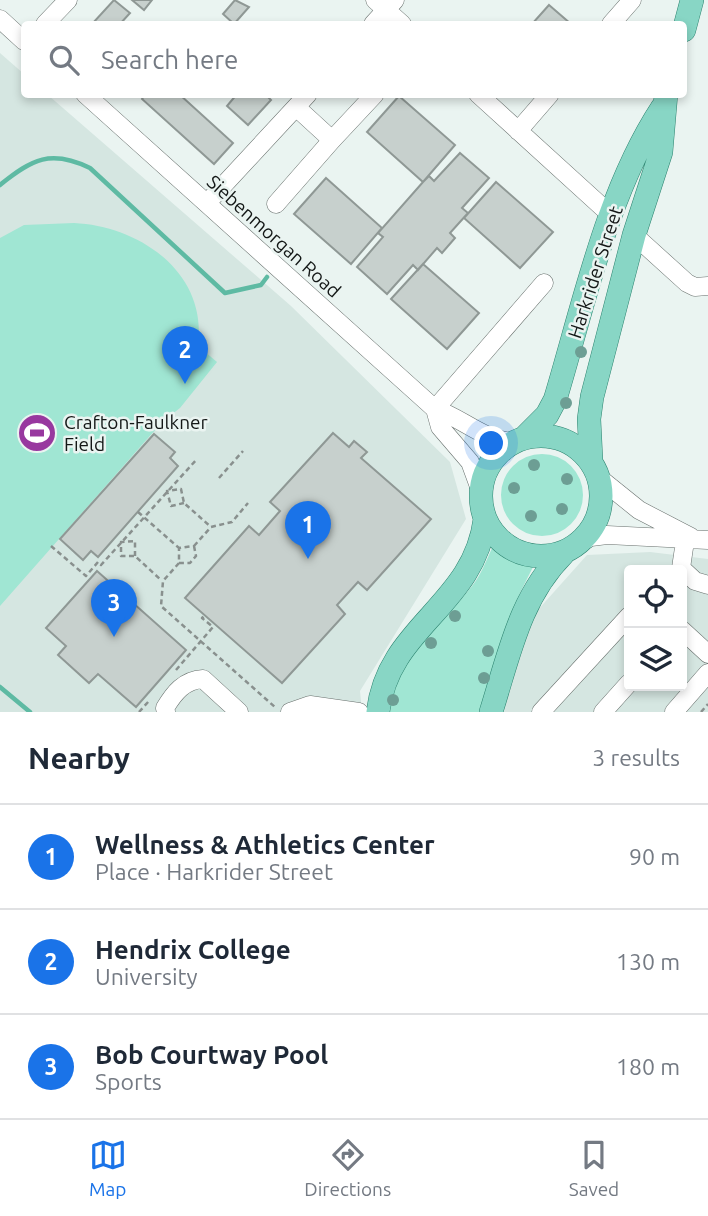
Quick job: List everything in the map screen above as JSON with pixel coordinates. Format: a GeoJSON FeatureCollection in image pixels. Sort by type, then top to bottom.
{"type":"FeatureCollection","features":[{"type":"Feature","properties":{"kind":"main road"},"geometry":{"type":"LineString","coordinates":[[686,21],[692,0]]}},
{"type":"Feature","properties":{"kind":"main road","name":"Harkrider Street"},"geometry":{"type":"LineString","coordinates":[[518,439],[547,415],[555,400],[611,216],[639,142],[665,100]]}},
{"type":"Feature","properties":{"kind":"main road","name":"Harkrider Street"},"geometry":{"type":"LineString","coordinates":[[594,468],[589,419],[592,397],[634,235],[661,152],[665,100]]}},
{"type":"Feature","properties":{"kind":"main road"},"geometry":{"type":"LineString","coordinates":[[491,712],[532,591],[544,572],[571,549],[600,512],[601,494],[594,468],[564,440],[550,436],[518,439],[493,459],[481,492],[485,519],[490,530],[513,549],[535,557],[571,549]]}},
{"type":"Feature","properties":{"kind":"main road"},"geometry":{"type":"LineString","coordinates":[[378,712],[387,671],[398,654],[470,568],[485,519]]}},
{"type":"Feature","properties":{"kind":"street"},"geometry":{"type":"LineString","coordinates":[[49,21],[68,0]]}},
{"type":"Feature","properties":{"kind":"street"},"geometry":{"type":"LineString","coordinates":[[614,21],[632,0]]}},
{"type":"Feature","properties":{"kind":"street"},"geometry":{"type":"LineString","coordinates":[[375,21],[386,3],[400,21]]}},
{"type":"Feature","properties":{"kind":"street"},"geometry":{"type":"LineString","coordinates":[[0,19],[21,38]]}},
{"type":"Feature","properties":{"kind":"street","name":"Siebenmorgan Road"},"geometry":{"type":"LineString","coordinates":[[89,98],[435,409],[452,414],[485,435],[518,439]]}},
{"type":"Feature","properties":{"kind":"street"},"geometry":{"type":"LineString","coordinates":[[276,204],[370,98]]}},
{"type":"Feature","properties":{"kind":"street"},"geometry":{"type":"LineString","coordinates":[[482,98],[611,216]]}},
{"type":"Feature","properties":{"kind":"street"},"geometry":{"type":"LineString","coordinates":[[518,131],[547,98]]}},
{"type":"Feature","properties":{"kind":"street"},"geometry":{"type":"LineString","coordinates":[[207,204],[302,101],[332,140]]}},
{"type":"Feature","properties":{"kind":"street"},"geometry":{"type":"LineString","coordinates":[[634,235],[687,282],[695,287],[708,286]]}},
{"type":"Feature","properties":{"kind":"street"},"geometry":{"type":"LineString","coordinates":[[435,409],[544,283]]}},
{"type":"Feature","properties":{"kind":"street","name":"Siebenmorgan Road"},"geometry":{"type":"LineString","coordinates":[[435,409],[440,427],[470,462],[481,492]]}},
{"type":"Feature","properties":{"kind":"street"},"geometry":{"type":"LineString","coordinates":[[594,468],[639,510],[697,540]]}},
{"type":"Feature","properties":{"kind":"street"},"geometry":{"type":"LineString","coordinates":[[571,549],[591,537],[607,535],[648,535],[697,540]]}},
{"type":"Feature","properties":{"kind":"street"},"geometry":{"type":"LineString","coordinates":[[697,540],[681,568],[695,581],[708,585]]}},
{"type":"Feature","properties":{"kind":"street"},"geometry":{"type":"LineString","coordinates":[[541,712],[624,621]]}},
{"type":"Feature","properties":{"kind":"street"},"geometry":{"type":"LineString","coordinates":[[687,635],[708,654]]}},
{"type":"Feature","properties":{"kind":"street"},"geometry":{"type":"LineString","coordinates":[[674,712],[708,673]]}},
{"type":"Feature","properties":{"kind":"street"},"geometry":{"type":"LineString","coordinates":[[166,712],[165,708],[176,691],[194,679],[203,679],[240,712]]}},
{"type":"Feature","properties":{"kind":"street"},"geometry":{"type":"LineString","coordinates":[[604,712],[624,688]]}},
{"type":"Feature","properties":{"kind":"street"},"geometry":{"type":"LineString","coordinates":[[284,711],[310,705],[359,712]]}},
{"type":"Feature","properties":{"kind":"path"},"geometry":{"type":"LineString","coordinates":[[219,478],[243,451]]}},
{"type":"Feature","properties":{"kind":"path"},"geometry":{"type":"LineString","coordinates":[[51,546],[86,576],[197,459]]}},
{"type":"Feature","properties":{"kind":"path"},"geometry":{"type":"LineString","coordinates":[[167,491],[181,489],[184,503],[211,527]]}},
{"type":"Feature","properties":{"kind":"path"},"geometry":{"type":"LineString","coordinates":[[167,491],[171,506],[184,503]]}},
{"type":"Feature","properties":{"kind":"path"},"geometry":{"type":"LineString","coordinates":[[179,548],[194,546],[211,527],[232,522],[248,503]]}},
{"type":"Feature","properties":{"kind":"path"},"geometry":{"type":"LineString","coordinates":[[138,512],[179,548],[179,563],[163,581],[161,606],[284,711]]}},
{"type":"Feature","properties":{"kind":"path"},"geometry":{"type":"LineString","coordinates":[[121,542],[135,541],[135,556]]}},
{"type":"Feature","properties":{"kind":"path"},"geometry":{"type":"LineString","coordinates":[[121,542],[121,556],[135,556],[163,581]]}},
{"type":"Feature","properties":{"kind":"path"},"geometry":{"type":"LineString","coordinates":[[179,563],[190,564],[196,556],[194,546]]}},
{"type":"Feature","properties":{"kind":"path"},"geometry":{"type":"LineString","coordinates":[[174,672],[213,627],[202,618],[205,615]]}},
{"type":"Feature","properties":{"kind":"path"},"geometry":{"type":"LineString","coordinates":[[139,712],[157,692]]}},
{"type":"Feature","properties":{"kind":"path"},"geometry":{"type":"LineString","coordinates":[[701,712],[708,704]]}},
{"type":"Feature","properties":{"kind":"shaded area"},"geometry":{"type":"Polygon","coordinates":[[[0,53],[21,71],[21,98],[51,98],[291,306],[450,462],[466,519],[360,691],[362,712],[0,712],[0,53]]]}},
{"type":"Feature","properties":{"kind":"shaded area"},"geometry":{"type":"Polygon","coordinates":[[[650,552],[708,559],[708,712],[504,712],[528,621],[587,555],[650,552]]]}},
{"type":"Feature","properties":{"kind":"green space"},"geometry":{"type":"Polygon","coordinates":[[[74,223],[122,233],[164,258],[180,275],[192,296],[198,320],[198,346],[217,362],[180,408],[163,421],[0,606],[0,238],[24,225],[74,223]]]}},
{"type":"Feature","properties":{"kind":"green space"},"geometry":{"type":"Polygon","coordinates":[[[534,454],[550,454],[565,461],[576,472],[583,487],[580,511],[571,524],[550,536],[534,536],[519,529],[508,518],[501,503],[501,487],[508,472],[519,461],[534,454]]]}},
{"type":"Feature","properties":{"kind":"green space"},"geometry":{"type":"Polygon","coordinates":[[[492,548],[511,561],[533,567],[520,593],[483,712],[390,712],[394,692],[410,658],[475,582],[492,548]]]}},
{"type":"Feature","properties":{"kind":"building"},"geometry":{"type":"Polygon","coordinates":[[[114,0],[130,13],[123,21],[95,21],[114,0]]]}},
{"type":"Feature","properties":{"kind":"building"},"geometry":{"type":"Polygon","coordinates":[[[132,0],[152,0],[144,10],[132,0]]]}},
{"type":"Feature","properties":{"kind":"building"},"geometry":{"type":"Polygon","coordinates":[[[235,0],[249,7],[237,21],[231,21],[223,14],[235,0]]]}},
{"type":"Feature","properties":{"kind":"building"},"geometry":{"type":"Polygon","coordinates":[[[549,5],[568,21],[535,21],[549,5]]]}},
{"type":"Feature","properties":{"kind":"building"},"geometry":{"type":"Polygon","coordinates":[[[183,98],[233,143],[214,164],[142,99],[183,98]]]}},
{"type":"Feature","properties":{"kind":"building"},"geometry":{"type":"Polygon","coordinates":[[[234,98],[271,100],[248,125],[227,106],[234,98]]]}},
{"type":"Feature","properties":{"kind":"building"},"geometry":{"type":"Polygon","coordinates":[[[397,98],[401,98],[455,145],[423,182],[367,132],[397,98]]]}},
{"type":"Feature","properties":{"kind":"building"},"geometry":{"type":"Polygon","coordinates":[[[460,153],[489,178],[462,208],[468,213],[450,233],[455,238],[442,253],[437,248],[418,270],[413,265],[387,294],[357,267],[383,237],[378,233],[423,182],[429,176],[434,181],[460,153]]]}},
{"type":"Feature","properties":{"kind":"building"},"geometry":{"type":"Polygon","coordinates":[[[326,178],[382,228],[351,264],[294,214],[326,178]]]}},
{"type":"Feature","properties":{"kind":"building"},"geometry":{"type":"Polygon","coordinates":[[[496,182],[553,232],[520,268],[464,218],[496,182]]]}},
{"type":"Feature","properties":{"kind":"building"},"geometry":{"type":"Polygon","coordinates":[[[423,264],[479,313],[447,349],[391,299],[423,264]]]}},
{"type":"Feature","properties":{"kind":"building"},"geometry":{"type":"Polygon","coordinates":[[[333,433],[349,447],[354,441],[367,452],[361,458],[431,519],[367,590],[358,582],[337,605],[345,614],[282,683],[185,598],[249,526],[259,535],[280,511],[270,502],[333,433]]]}},
{"type":"Feature","properties":{"kind":"building"},"geometry":{"type":"Polygon","coordinates":[[[154,434],[175,452],[170,458],[178,466],[98,557],[91,551],[83,560],[60,539],[154,434]]]}},
{"type":"Feature","properties":{"kind":"building"},"geometry":{"type":"Polygon","coordinates":[[[97,571],[186,650],[136,707],[98,674],[89,683],[58,655],[66,646],[46,628],[97,571]]]}},
{"type":"Feature","properties":{"kind":"waterway"},"geometry":{"type":"LineString","coordinates":[[0,185],[32,163],[53,158],[76,162],[90,168],[225,293],[261,285],[267,277]]}},
{"type":"Feature","properties":{"kind":"waterway"},"geometry":{"type":"LineString","coordinates":[[0,687],[30,712]]}},
{"type":"Feature","properties":{"kind":"place","name":"Hendrix College"},"geometry":{"type":"Point","coordinates":[185,384]}},
{"type":"Feature","properties":{"kind":"place","name":"Crafton-Faulkner Field"},"geometry":{"type":"Point","coordinates":[37,433]}},
{"type":"Feature","properties":{"kind":"place","name":"Wellness & Athletics Center"},"geometry":{"type":"Point","coordinates":[308,559]}},
{"type":"Feature","properties":{"kind":"place","name":"Bob Courtway Pool"},"geometry":{"type":"Point","coordinates":[114,637]}}]}
